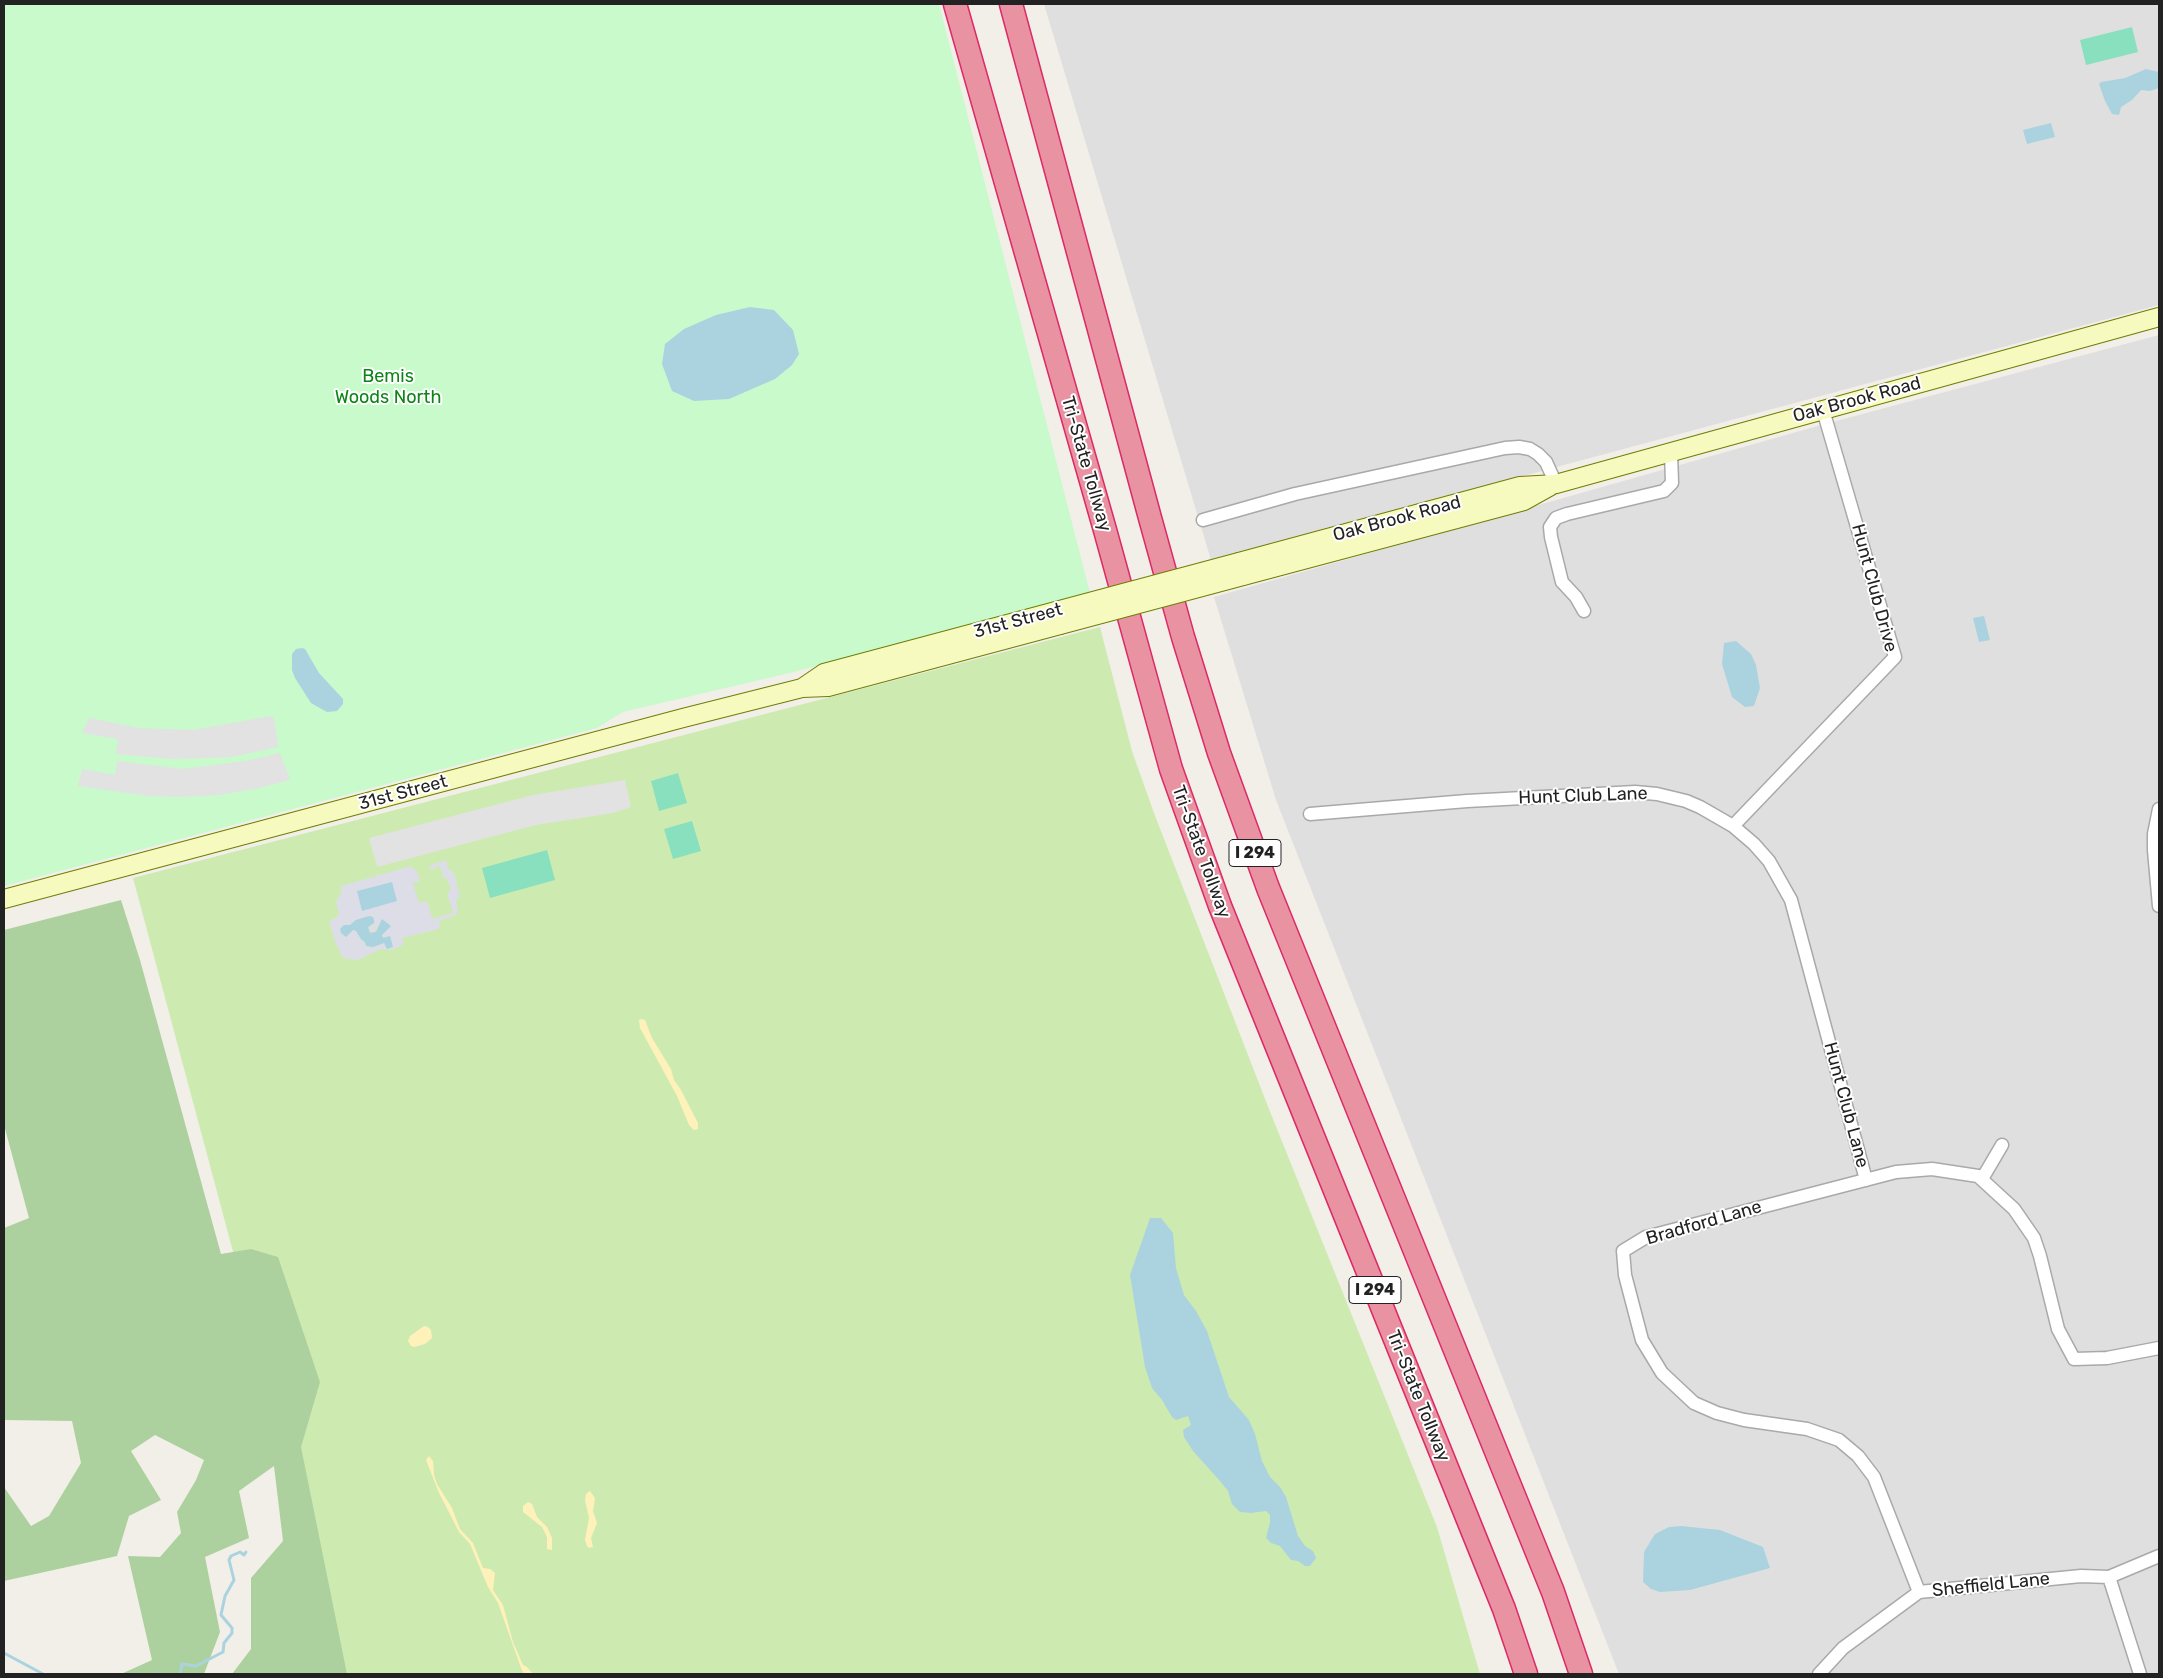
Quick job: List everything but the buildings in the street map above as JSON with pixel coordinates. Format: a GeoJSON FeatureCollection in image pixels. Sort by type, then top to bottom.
{"type":"FeatureCollection","features":[{"type":"Feature","properties":{"kind":"highway","name":"Tri-State Tollway"},"geometry":{"type":"LineString","coordinates":[[954,4],[1105,530],[1171,769],[1224,915],[1504,1609],[1526,1674]]}},
{"type":"Feature","properties":{"kind":"highway","name":"I 294"},"geometry":{"type":"LineString","coordinates":[[1012,4],[1152,528],[1219,753],[1268,888],[1553,1592],[1581,1674]]}},
{"type":"Feature","properties":{"kind":"highway"},"geometry":{"type":"LineString","coordinates":[[1463,1509],[1481,1565],[1511,1674]]}},
{"type":"Feature","properties":{"kind":"main road","name":"Oak Brook Road"},"geometry":{"type":"LineString","coordinates":[[1241,569],[1524,501],[1556,484],[2159,317]]}},
{"type":"Feature","properties":{"kind":"main road","name":"31st Street"},"geometry":{"type":"LineString","coordinates":[[4,898],[802,688],[828,687],[1058,618],[1241,569]]}},
{"type":"Feature","properties":{"kind":"street","name":"Hunt Club Drive"},"geometry":{"type":"LineString","coordinates":[[1733,826],[1895,657],[1823,410]]}},
{"type":"Feature","properties":{"kind":"street"},"geometry":{"type":"LineString","coordinates":[[1203,520],[1295,494],[1505,448],[1519,447],[1530,449],[1538,454],[1546,462],[1556,484]]}},
{"type":"Feature","properties":{"kind":"street"},"geometry":{"type":"LineString","coordinates":[[1584,611],[1576,597],[1562,582],[1550,527],[1556,518],[1567,514],[1664,491],[1672,483],[1672,452]]}},
{"type":"Feature","properties":{"kind":"street","name":"Hunt Club Lane"},"geometry":{"type":"LineString","coordinates":[[1310,814],[1467,801],[1636,792],[1657,794],[1686,801],[1733,826],[1754,844],[1769,861],[1791,900],[1866,1180]]}},
{"type":"Feature","properties":{"kind":"street"},"geometry":{"type":"LineString","coordinates":[[2159,809],[2154,834],[2159,906]]}},
{"type":"Feature","properties":{"kind":"street"},"geometry":{"type":"LineString","coordinates":[[2002,1145],[1982,1179],[2014,1209],[2034,1238],[2058,1329],[2074,1359],[2107,1358],[2159,1348]]}},
{"type":"Feature","properties":{"kind":"street","name":"Bradford Lane"},"geometry":{"type":"LineString","coordinates":[[1919,1592],[1874,1477],[1862,1461],[1840,1440],[1819,1432],[1735,1418],[1694,1403],[1669,1381],[1650,1356],[1640,1332],[1625,1275],[1623,1251],[1646,1236],[1866,1180],[1920,1169],[1978,1176],[1982,1179]]}},
{"type":"Feature","properties":{"kind":"street","name":"Sheffield Lane"},"geometry":{"type":"LineString","coordinates":[[1819,1674],[1842,1648],[1919,1592],[2081,1576],[2109,1576],[2159,1556]]}},
{"type":"Feature","properties":{"kind":"street"},"geometry":{"type":"LineString","coordinates":[[2109,1576],[2140,1674]]}},
{"type":"Feature","properties":{"kind":"shaded area"},"geometry":{"type":"Polygon","coordinates":[[[1044,4],[2159,4],[2159,305],[1211,560],[1044,4]]]}},
{"type":"Feature","properties":{"kind":"shaded area"},"geometry":{"type":"Polygon","coordinates":[[[2159,335],[2159,1674],[1619,1674],[1276,800],[1214,597],[1821,425],[2159,335]]]}},
{"type":"Feature","properties":{"kind":"shaded area"},"geometry":{"type":"Polygon","coordinates":[[[271,716],[275,724],[278,747],[232,757],[171,759],[116,754],[118,739],[82,733],[89,718],[139,728],[193,730],[271,716]]]}},
{"type":"Feature","properties":{"kind":"shaded area"},"geometry":{"type":"Polygon","coordinates":[[[280,753],[290,780],[220,795],[148,796],[78,786],[82,769],[115,775],[117,761],[183,769],[245,761],[280,753]]]}},
{"type":"Feature","properties":{"kind":"shaded area"},"geometry":{"type":"Polygon","coordinates":[[[625,780],[631,807],[613,813],[536,825],[377,867],[369,838],[533,795],[625,780]]]}},
{"type":"Feature","properties":{"kind":"shaded area"},"geometry":{"type":"Polygon","coordinates":[[[446,860],[448,869],[454,873],[460,896],[456,901],[458,912],[456,915],[439,921],[440,927],[438,929],[402,938],[404,942],[401,946],[390,950],[381,949],[358,960],[343,958],[335,942],[329,921],[337,917],[339,913],[336,902],[341,893],[341,886],[411,866],[418,873],[420,881],[413,883],[419,903],[427,901],[432,919],[453,913],[447,892],[451,890],[447,878],[444,879],[440,866],[428,870],[431,865],[446,860]],[[366,917],[356,920],[350,925],[344,925],[340,929],[342,935],[346,937],[353,930],[356,931],[366,946],[373,947],[386,944],[390,936],[383,938],[382,935],[386,930],[382,920],[373,934],[368,930],[371,925],[366,917]]]}},
{"type":"Feature","properties":{"kind":"green space","name":"Bemis Woods North"},"geometry":{"type":"Polygon","coordinates":[[[4,4],[939,4],[1090,593],[790,673],[623,712],[597,728],[4,886],[4,4]]]}},
{"type":"Feature","properties":{"kind":"green space"},"geometry":{"type":"Polygon","coordinates":[[[2132,27],[2138,52],[2086,65],[2080,40],[2132,27]]]}},
{"type":"Feature","properties":{"kind":"green space"},"geometry":{"type":"Polygon","coordinates":[[[1100,627],[1132,751],[1154,813],[1269,1109],[1437,1527],[1480,1674],[346,1674],[133,878],[1100,627]]]}},
{"type":"Feature","properties":{"kind":"green space"},"geometry":{"type":"Polygon","coordinates":[[[678,773],[687,803],[659,811],[651,781],[678,773]]]}},
{"type":"Feature","properties":{"kind":"green space"},"geometry":{"type":"Polygon","coordinates":[[[692,821],[701,851],[673,859],[664,829],[692,821]]]}},
{"type":"Feature","properties":{"kind":"green space"},"geometry":{"type":"Polygon","coordinates":[[[547,850],[555,880],[490,898],[482,868],[547,850]]]}},
{"type":"Feature","properties":{"kind":"green space"},"geometry":{"type":"Polygon","coordinates":[[[121,900],[140,960],[221,1254],[251,1249],[278,1257],[320,1382],[301,1447],[347,1674],[232,1674],[251,1649],[251,1578],[283,1541],[274,1466],[239,1491],[249,1538],[205,1557],[220,1632],[204,1674],[121,1674],[152,1660],[128,1556],[160,1557],[181,1533],[177,1512],[196,1480],[204,1460],[155,1435],[131,1451],[161,1500],[129,1516],[117,1556],[4,1581],[4,1487],[31,1526],[49,1516],[81,1463],[72,1421],[4,1420],[4,1228],[29,1218],[4,1125],[4,930],[121,900]]]}},
{"type":"Feature","properties":{"kind":"sand"},"geometry":{"type":"Polygon","coordinates":[[[639,1020],[645,1020],[652,1038],[671,1069],[674,1080],[698,1123],[698,1129],[694,1130],[689,1125],[677,1096],[640,1028],[639,1020]]]}},
{"type":"Feature","properties":{"kind":"sand"},"geometry":{"type":"Polygon","coordinates":[[[424,1326],[431,1330],[432,1338],[425,1344],[411,1346],[408,1341],[410,1336],[424,1326]]]}},
{"type":"Feature","properties":{"kind":"sand"},"geometry":{"type":"Polygon","coordinates":[[[429,1456],[433,1461],[437,1484],[452,1508],[460,1529],[473,1543],[483,1568],[490,1569],[495,1573],[493,1590],[503,1605],[513,1642],[523,1665],[533,1674],[524,1674],[521,1668],[498,1603],[488,1587],[470,1544],[459,1532],[439,1493],[426,1460],[429,1456]]]}},
{"type":"Feature","properties":{"kind":"sand"},"geometry":{"type":"Polygon","coordinates":[[[590,1491],[595,1498],[593,1511],[597,1523],[591,1538],[593,1547],[589,1548],[585,1540],[589,1518],[585,1500],[586,1494],[590,1491]]]}},
{"type":"Feature","properties":{"kind":"sand"},"geometry":{"type":"Polygon","coordinates":[[[528,1502],[532,1504],[537,1517],[547,1527],[552,1538],[552,1550],[547,1549],[547,1537],[542,1527],[523,1512],[523,1506],[528,1502]]]}},
{"type":"Feature","properties":{"kind":"water"},"geometry":{"type":"Polygon","coordinates":[[[2146,69],[2159,72],[2159,88],[2150,91],[2141,90],[2132,100],[2121,107],[2119,115],[2112,114],[2099,84],[2125,78],[2146,69]]]}},
{"type":"Feature","properties":{"kind":"water"},"geometry":{"type":"Polygon","coordinates":[[[2051,123],[2055,137],[2027,144],[2023,130],[2051,123]]]}},
{"type":"Feature","properties":{"kind":"water"},"geometry":{"type":"Polygon","coordinates":[[[750,307],[774,310],[793,330],[799,354],[792,365],[775,379],[729,399],[694,401],[672,391],[662,364],[665,344],[684,329],[716,315],[750,307]]]}},
{"type":"Feature","properties":{"kind":"water"},"geometry":{"type":"Polygon","coordinates":[[[1984,616],[1990,640],[1979,642],[1973,618],[1984,616]]]}},
{"type":"Feature","properties":{"kind":"water"},"geometry":{"type":"Polygon","coordinates":[[[1736,641],[1751,654],[1756,665],[1760,688],[1754,706],[1745,707],[1732,697],[1722,664],[1724,643],[1736,641]]]}},
{"type":"Feature","properties":{"kind":"water"},"geometry":{"type":"Polygon","coordinates":[[[296,649],[305,649],[319,673],[343,699],[343,704],[337,711],[327,712],[311,703],[295,678],[292,670],[292,654],[296,649]]]}},
{"type":"Feature","properties":{"kind":"water"},"geometry":{"type":"Polygon","coordinates":[[[392,882],[397,901],[362,911],[357,891],[392,882]]]}},
{"type":"Feature","properties":{"kind":"water"},"geometry":{"type":"Polygon","coordinates":[[[369,916],[373,917],[374,920],[374,923],[368,927],[370,933],[376,932],[382,919],[391,926],[382,935],[383,938],[390,936],[393,947],[387,949],[384,943],[373,947],[366,946],[356,931],[353,930],[346,937],[341,933],[340,929],[344,925],[350,925],[356,920],[369,916]]]}},
{"type":"Feature","properties":{"kind":"water"},"geometry":{"type":"Polygon","coordinates":[[[1150,1218],[1161,1218],[1173,1233],[1176,1268],[1184,1295],[1207,1331],[1229,1397],[1249,1420],[1262,1461],[1270,1477],[1280,1487],[1286,1497],[1298,1536],[1305,1546],[1313,1551],[1316,1558],[1310,1566],[1305,1566],[1298,1561],[1291,1560],[1280,1546],[1271,1543],[1266,1538],[1270,1515],[1266,1511],[1240,1512],[1232,1504],[1228,1491],[1193,1451],[1184,1437],[1183,1430],[1191,1425],[1188,1416],[1176,1420],[1172,1417],[1152,1388],[1145,1367],[1130,1275],[1150,1218]]]}},
{"type":"Feature","properties":{"kind":"water"},"geometry":{"type":"Polygon","coordinates":[[[1681,1526],[1720,1530],[1763,1547],[1770,1568],[1690,1590],[1660,1592],[1651,1589],[1643,1582],[1644,1552],[1655,1534],[1669,1527],[1681,1526]]]}},
{"type":"Feature","properties":{"kind":"waterway"},"geometry":{"type":"LineString","coordinates":[[180,1674],[182,1664],[196,1666],[223,1652],[224,1643],[232,1633],[232,1628],[221,1615],[225,1596],[234,1580],[229,1560],[231,1556],[240,1552],[244,1555],[246,1552]]}},
{"type":"Feature","properties":{"kind":"waterway"},"geometry":{"type":"LineString","coordinates":[[4,1653],[43,1674]]}},
{"type":"Feature","properties":{"kind":"waterway"},"geometry":{"type":"LineString","coordinates":[[155,1674],[160,1674]]}}]}
